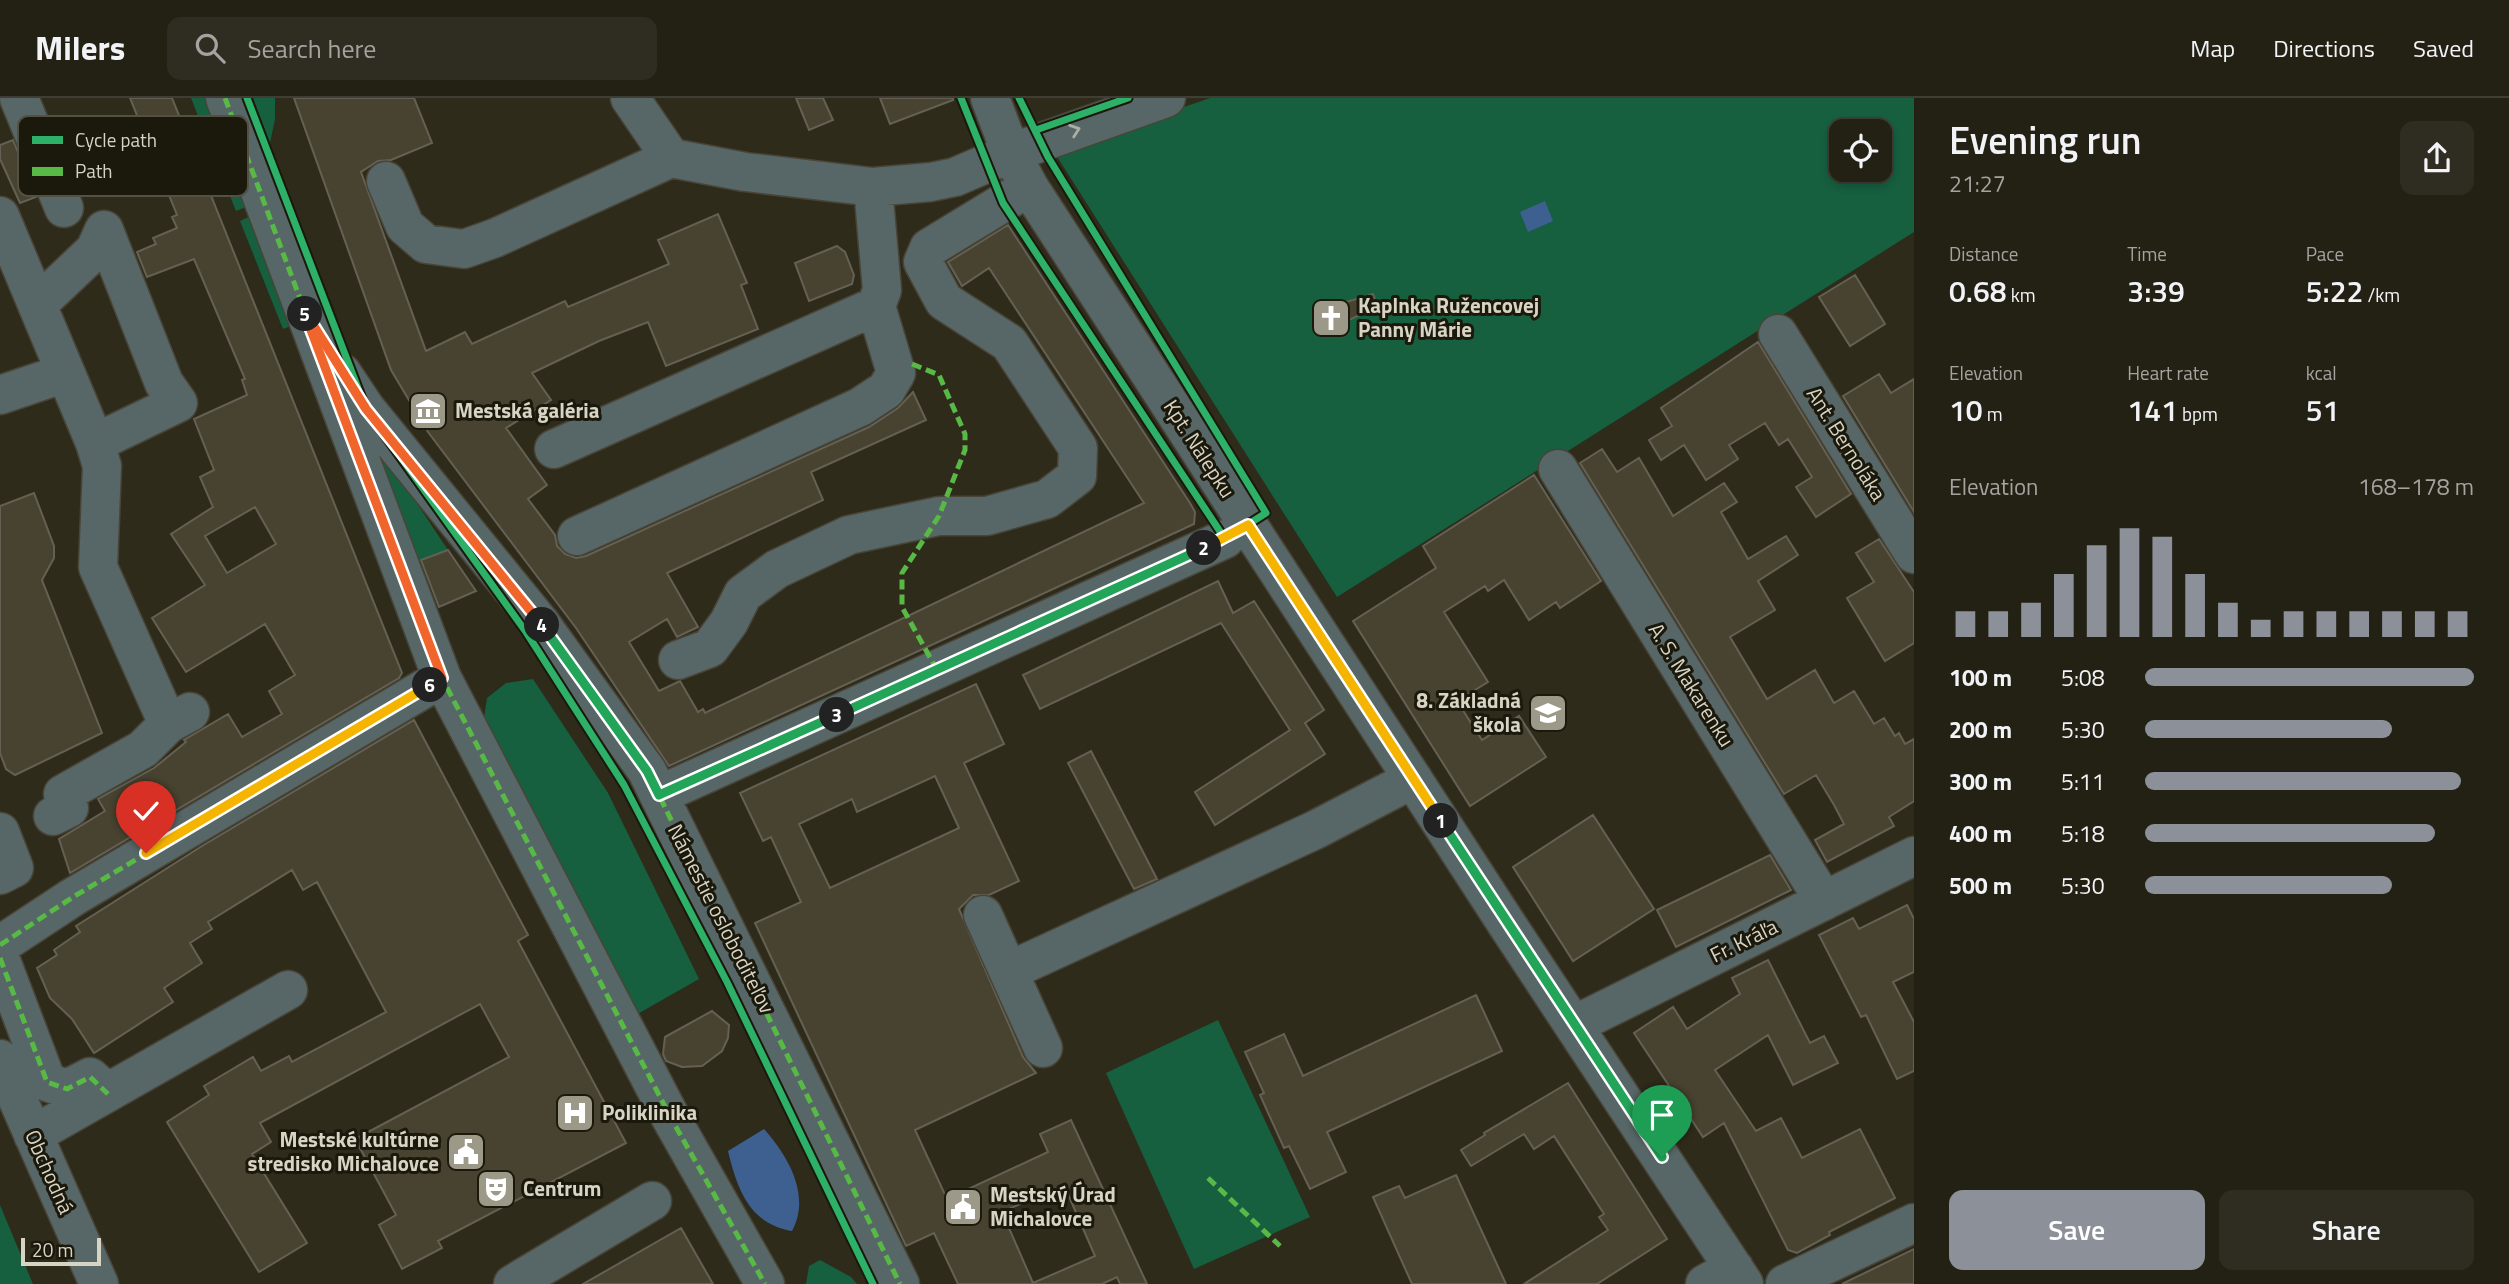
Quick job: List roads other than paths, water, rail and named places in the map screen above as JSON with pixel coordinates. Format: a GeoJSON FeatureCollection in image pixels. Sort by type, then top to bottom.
{"type":"FeatureCollection","features":[{"type":"Feature","properties":{"kind":"street"},"geometry":{"type":"LineString","coordinates":[[19,98],[26,116]]}},
{"type":"Feature","properties":{"kind":"street","name":"Námestie osloboditeľov"},"geometry":{"type":"LineString","coordinates":[[225,98],[232,116]]}},
{"type":"Feature","properties":{"kind":"street"},"geometry":{"type":"LineString","coordinates":[[630,98],[671,158]]}},
{"type":"Feature","properties":{"kind":"street","name":"Kpt. Nálepku"},"geometry":{"type":"LineString","coordinates":[[989,98],[1011,153],[1029,187],[1574,1025],[1728,1279]]}},
{"type":"Feature","properties":{"kind":"street"},"geometry":{"type":"LineString","coordinates":[[386,181],[405,226],[415,235],[426,244],[464,249],[495,238],[671,158],[745,172],[873,187],[955,177],[1011,153],[1167,98]]}},
{"type":"Feature","properties":{"kind":"street","name":"Námestie osloboditeľov"},"geometry":{"type":"LineString","coordinates":[[248,160],[442,678],[672,1120],[765,1284]]}},
{"type":"Feature","properties":{"kind":"street"},"geometry":{"type":"LineString","coordinates":[[577,536],[860,407],[886,390],[896,373],[876,306],[882,290],[873,187]]}},
{"type":"Feature","properties":{"kind":"street"},"geometry":{"type":"LineString","coordinates":[[678,660],[710,648],[729,622],[743,594],[777,569],[849,535],[939,516],[987,516],[1048,499],[1077,476],[1079,448],[1009,343],[944,301],[923,262],[929,248],[1029,187]]}},
{"type":"Feature","properties":{"kind":"street"},"geometry":{"type":"LineString","coordinates":[[59,196],[64,208]]}},
{"type":"Feature","properties":{"kind":"street"},"geometry":{"type":"LineString","coordinates":[[0,216],[95,443],[102,466],[98,567],[180,718],[143,749],[64,794],[69,808],[53,816]]}},
{"type":"Feature","properties":{"kind":"street"},"geometry":{"type":"LineString","coordinates":[[37,305],[95,250],[103,230],[164,383],[178,403],[95,443]]}},
{"type":"Feature","properties":{"kind":"street"},"geometry":{"type":"LineString","coordinates":[[554,449],[876,306]]}},
{"type":"Feature","properties":{"kind":"street","name":"Námestie osloboditeľov"},"geometry":{"type":"LineString","coordinates":[[303,309],[366,409],[541,624],[647,771],[900,1284]]}},
{"type":"Feature","properties":{"kind":"street","name":"Ant. Bernoláka"},"geometry":{"type":"LineString","coordinates":[[1778,334],[1914,554]]}},
{"type":"Feature","properties":{"kind":"street"},"geometry":{"type":"LineString","coordinates":[[0,395],[65,373]]}},
{"type":"Feature","properties":{"kind":"street","name":"A. S. Makarenku"},"geometry":{"type":"LineString","coordinates":[[1558,469],[1824,901]]}},
{"type":"Feature","properties":{"kind":"street"},"geometry":{"type":"LineString","coordinates":[[659,795],[1225,539]]}},
{"type":"Feature","properties":{"kind":"street"},"geometry":{"type":"LineString","coordinates":[[0,945],[73,897],[442,678]]}},
{"type":"Feature","properties":{"kind":"street"},"geometry":{"type":"LineString","coordinates":[[1009,971],[1315,830],[1413,779]]}},
{"type":"Feature","properties":{"kind":"street"},"geometry":{"type":"LineString","coordinates":[[0,832],[14,868],[0,876]]}},
{"type":"Feature","properties":{"kind":"street","name":"Fr. Kráľa"},"geometry":{"type":"LineString","coordinates":[[1574,1025],[1914,856]]}},
{"type":"Feature","properties":{"kind":"street"},"geometry":{"type":"LineString","coordinates":[[983,915],[1043,1048]]}},
{"type":"Feature","properties":{"kind":"street"},"geometry":{"type":"LineString","coordinates":[[0,958],[47,1082],[67,1089],[90,1077],[108,1094]]}},
{"type":"Feature","properties":{"kind":"street"},"geometry":{"type":"LineString","coordinates":[[33,1135],[288,990]]}},
{"type":"Feature","properties":{"kind":"street","name":"Obchodná"},"geometry":{"type":"LineString","coordinates":[[0,1059],[99,1284]]}},
{"type":"Feature","properties":{"kind":"street"},"geometry":{"type":"LineString","coordinates":[[513,1284],[652,1200]]}},
{"type":"Feature","properties":{"kind":"street"},"geometry":{"type":"LineString","coordinates":[[1785,1284],[1914,1223]]}},
{"type":"Feature","properties":{"kind":"water"},"geometry":{"type":"Polygon","coordinates":[[[1545,201],[1553,221],[1528,232],[1520,212],[1545,201]]]}},
{"type":"Feature","properties":{"kind":"water"},"geometry":{"type":"Polygon","coordinates":[[[764,1129],[789,1164],[798,1191],[797,1218],[792,1231],[765,1221],[747,1202],[728,1151],[764,1129]]]}},
{"type":"Feature","properties":{"kind":"place","name":"Kaplnka Ružencovej Panny Márie"},"geometry":{"type":"Point","coordinates":[1331,318]}},
{"type":"Feature","properties":{"kind":"place","name":"Mestská galéria"},"geometry":{"type":"Point","coordinates":[428,411]}},
{"type":"Feature","properties":{"kind":"place","name":"8. Základná škola"},"geometry":{"type":"Point","coordinates":[1548,713]}},
{"type":"Feature","properties":{"kind":"place","name":"Poliklinika"},"geometry":{"type":"Point","coordinates":[575,1113]}},
{"type":"Feature","properties":{"kind":"place","name":"Mestské kultúrne stredisko Michalovce"},"geometry":{"type":"Point","coordinates":[466,1152]}},
{"type":"Feature","properties":{"kind":"place","name":"Centrum"},"geometry":{"type":"Point","coordinates":[496,1189]}},
{"type":"Feature","properties":{"kind":"place","name":"Mestský Úrad Michalovce"},"geometry":{"type":"Point","coordinates":[963,1207]}}]}
